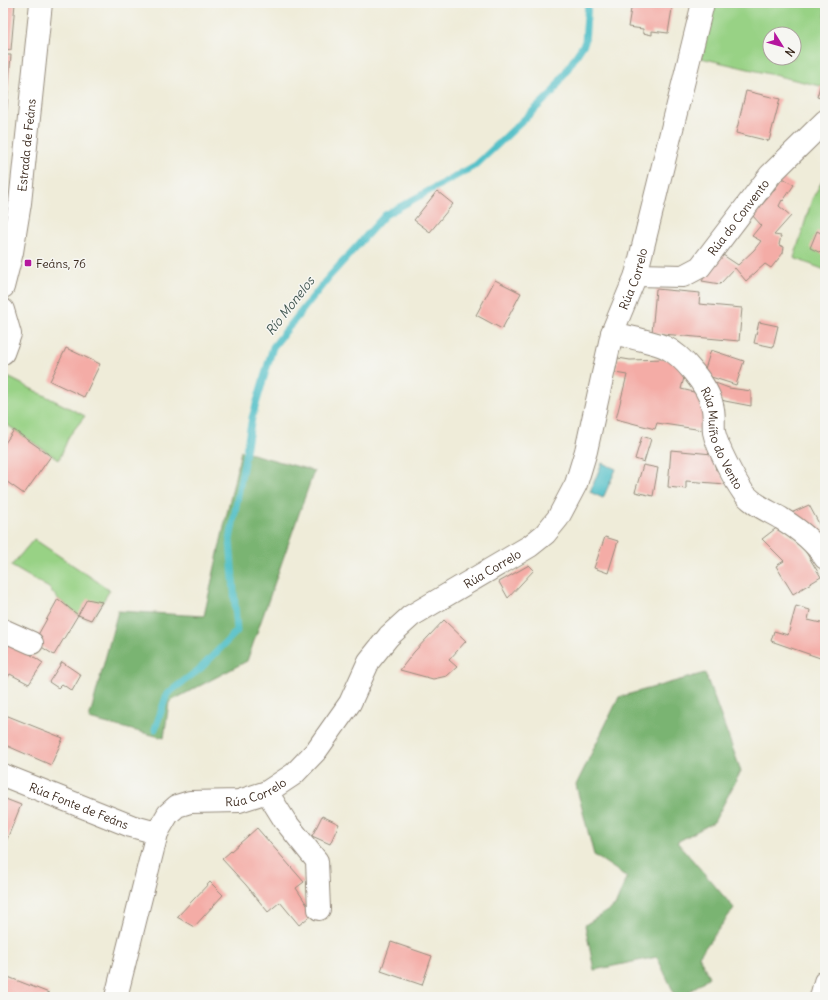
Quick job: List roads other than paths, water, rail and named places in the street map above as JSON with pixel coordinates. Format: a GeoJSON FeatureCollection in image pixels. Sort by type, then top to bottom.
{"type":"FeatureCollection","features":[{"type":"Feature","properties":{"kind":"street","name":"Estrada de Feáns"},"geometry":{"type":"LineString","coordinates":[[3,287],[12,252],[12,203],[41,3]]}},
{"type":"Feature","properties":{"kind":"street","name":"Rúa Correlo"},"geometry":{"type":"LineString","coordinates":[[116,997],[157,833],[168,814],[177,806],[190,802],[239,801],[267,792],[294,774],[316,752],[350,703],[369,661],[389,636],[411,616],[530,546],[545,534],[558,518],[576,484],[586,451],[612,333],[636,276],[703,3]]}},
{"type":"Feature","properties":{"kind":"street","name":"Rúa do Convento"},"geometry":{"type":"LineString","coordinates":[[636,276],[683,276],[700,267],[770,174],[825,121]]}},
{"type":"Feature","properties":{"kind":"street"},"geometry":{"type":"LineString","coordinates":[[3,310],[10,334],[3,353]]}},
{"type":"Feature","properties":{"kind":"street","name":"Rúa Muíño do Vento"},"geometry":{"type":"LineString","coordinates":[[612,333],[665,347],[676,354],[685,363],[706,390],[712,402],[714,412],[714,431],[718,444],[743,492],[755,503],[783,520],[802,534],[820,550],[825,558]]}},
{"type":"Feature","properties":{"kind":"street"},"geometry":{"type":"LineString","coordinates":[[3,630],[32,643]]}},
{"type":"Feature","properties":{"kind":"street","name":"Rúa Fonte de Feáns"},"geometry":{"type":"LineString","coordinates":[[3,775],[131,826],[157,833]]}},
{"type":"Feature","properties":{"kind":"street"},"geometry":{"type":"LineString","coordinates":[[267,792],[285,821],[317,861],[319,908]]}},
{"type":"Feature","properties":{"kind":"street"},"geometry":{"type":"LineString","coordinates":[[821,997],[825,982]]}},
{"type":"Feature","properties":{"kind":"water"},"geometry":{"type":"Polygon","coordinates":[[[602,463],[616,469],[603,498],[590,492],[602,463]]]}},
{"type":"Feature","properties":{"kind":"waterway","name":"Río Monelos"},"geometry":{"type":"LineString","coordinates":[[155,729],[167,694],[201,668],[237,631],[230,540],[252,418],[273,347],[328,278],[385,215],[476,165],[552,93],[585,42],[588,3]]}},
{"type":"Feature","properties":{"kind":"place","name":"Feáns, 76"},"geometry":{"type":"Point","coordinates":[28,263]}}]}
